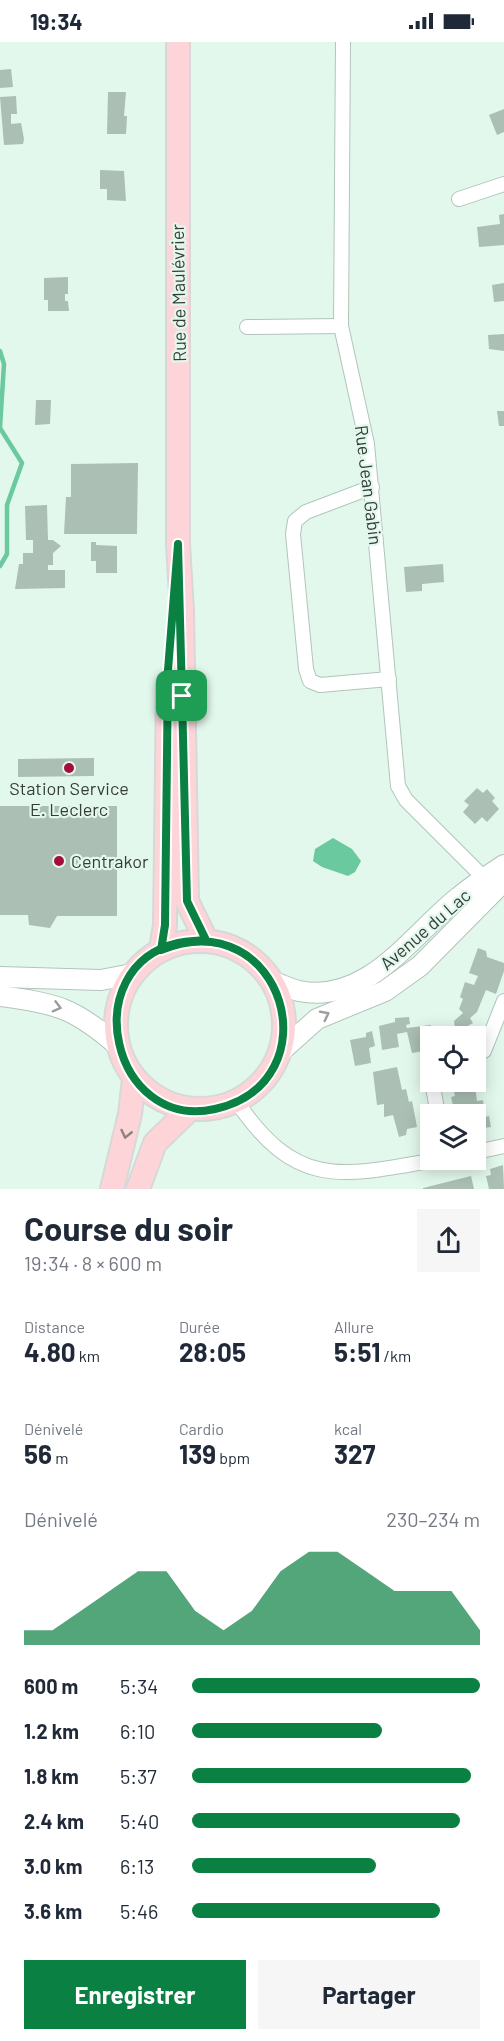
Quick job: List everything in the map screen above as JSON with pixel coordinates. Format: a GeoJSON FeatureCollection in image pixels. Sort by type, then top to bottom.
{"type":"FeatureCollection","features":[{"type":"Feature","properties":{"kind":"main road","name":"Rue de Maulévrier"},"geometry":{"type":"LineString","coordinates":[[178,42],[178,544],[182,611],[187,901],[206,940]]}},
{"type":"Feature","properties":{"kind":"main road","name":"Rue de Maulévrier"},"geometry":{"type":"LineString","coordinates":[[161,950],[165,925],[168,670],[178,544]]}},
{"type":"Feature","properties":{"kind":"main road"},"geometry":{"type":"LineString","coordinates":[[206,940],[232,946],[256,961],[273,982],[283,1007],[284,1036],[276,1063],[260,1086],[237,1102],[213,1109],[189,1110],[168,1104],[150,1094],[134,1079],[117,1045],[117,1012],[120,996],[132,974],[161,950],[178,943],[206,940]]}},
{"type":"Feature","properties":{"kind":"main road"},"geometry":{"type":"LineString","coordinates":[[112,1189],[130,1114],[134,1079]]}},
{"type":"Feature","properties":{"kind":"main road"},"geometry":{"type":"LineString","coordinates":[[138,1189],[155,1143],[189,1110]]}},
{"type":"Feature","properties":{"kind":"street","name":"Rue Jean Gabin"},"geometry":{"type":"LineString","coordinates":[[343,42],[341,326],[367,444],[398,786],[406,800],[495,883]]}},
{"type":"Feature","properties":{"kind":"street"},"geometry":{"type":"LineString","coordinates":[[459,199],[504,184]]}},
{"type":"Feature","properties":{"kind":"street"},"geometry":{"type":"LineString","coordinates":[[247,327],[341,326]]}},
{"type":"Feature","properties":{"kind":"street"},"geometry":{"type":"LineString","coordinates":[[372,487],[306,512],[295,520],[293,534],[306,669],[310,681],[320,685],[389,679]]}},
{"type":"Feature","properties":{"kind":"street","name":"Avenue du Lac"},"geometry":{"type":"LineString","coordinates":[[280,1052],[317,1019],[385,991],[420,966],[495,883],[504,865]]}},
{"type":"Feature","properties":{"kind":"street","name":"Avenue du Lac"},"geometry":{"type":"LineString","coordinates":[[273,982],[300,991],[319,992],[351,985],[408,947],[458,897],[495,883]]}},
{"type":"Feature","properties":{"kind":"street"},"geometry":{"type":"LineString","coordinates":[[0,977],[101,980],[132,974]]}},
{"type":"Feature","properties":{"kind":"street"},"geometry":{"type":"LineString","coordinates":[[0,996],[62,1007],[91,1022],[117,1045]]}},
{"type":"Feature","properties":{"kind":"street"},"geometry":{"type":"LineString","coordinates":[[486,1046],[504,1001]]}},
{"type":"Feature","properties":{"kind":"street"},"geometry":{"type":"LineString","coordinates":[[237,1102],[268,1145],[311,1171],[347,1176],[420,1163]]}},
{"type":"Feature","properties":{"kind":"street"},"geometry":{"type":"LineString","coordinates":[[486,1150],[504,1146]]}},
{"type":"Feature","properties":{"kind":"shaded area"},"geometry":{"type":"Polygon","coordinates":[[[333,838],[352,849],[361,861],[355,872],[348,876],[322,867],[313,861],[315,849],[333,838]]]}},
{"type":"Feature","properties":{"kind":"building"},"geometry":{"type":"Polygon","coordinates":[[[11,69],[13,87],[0,88],[0,70],[11,69]]]}},
{"type":"Feature","properties":{"kind":"building"},"geometry":{"type":"Polygon","coordinates":[[[108,92],[126,92],[124,116],[127,116],[126,134],[107,134],[108,92]]]}},
{"type":"Feature","properties":{"kind":"building"},"geometry":{"type":"Polygon","coordinates":[[[16,96],[17,114],[11,114],[11,124],[21,123],[23,144],[4,145],[0,97],[16,96]]]}},
{"type":"Feature","properties":{"kind":"building"},"geometry":{"type":"Polygon","coordinates":[[[504,109],[504,132],[497,135],[489,115],[504,109]]]}},
{"type":"Feature","properties":{"kind":"building"},"geometry":{"type":"Polygon","coordinates":[[[100,170],[124,171],[126,201],[107,200],[107,189],[100,189],[100,170]]]}},
{"type":"Feature","properties":{"kind":"building"},"geometry":{"type":"Polygon","coordinates":[[[504,214],[504,245],[479,247],[477,227],[500,224],[499,215],[504,214]]]}},
{"type":"Feature","properties":{"kind":"building"},"geometry":{"type":"Polygon","coordinates":[[[68,277],[68,294],[65,294],[65,301],[68,301],[69,311],[48,311],[48,300],[44,300],[44,278],[68,277]]]}},
{"type":"Feature","properties":{"kind":"building"},"geometry":{"type":"Polygon","coordinates":[[[504,283],[504,301],[494,302],[492,285],[504,283]]]}},
{"type":"Feature","properties":{"kind":"building"},"geometry":{"type":"Polygon","coordinates":[[[504,334],[504,351],[489,349],[488,335],[504,334]]]}},
{"type":"Feature","properties":{"kind":"building"},"geometry":{"type":"Polygon","coordinates":[[[36,400],[51,400],[50,424],[35,425],[36,400]]]}},
{"type":"Feature","properties":{"kind":"building"},"geometry":{"type":"Polygon","coordinates":[[[497,411],[504,411],[504,426],[499,426],[497,411]]]}},
{"type":"Feature","properties":{"kind":"building"},"geometry":{"type":"Polygon","coordinates":[[[138,463],[137,534],[64,534],[66,497],[71,497],[71,464],[138,463]]]}},
{"type":"Feature","properties":{"kind":"building"},"geometry":{"type":"Polygon","coordinates":[[[47,505],[48,540],[53,540],[61,546],[53,553],[53,565],[48,565],[48,570],[65,570],[65,588],[15,589],[19,564],[23,564],[23,553],[33,553],[33,540],[26,540],[25,506],[47,505]]]}},
{"type":"Feature","properties":{"kind":"building"},"geometry":{"type":"Polygon","coordinates":[[[91,542],[96,542],[96,545],[117,546],[117,573],[96,573],[96,561],[91,561],[91,542]]]}},
{"type":"Feature","properties":{"kind":"building"},"geometry":{"type":"Polygon","coordinates":[[[443,564],[444,582],[422,584],[422,591],[406,592],[404,567],[443,564]]]}},
{"type":"Feature","properties":{"kind":"building","name":"Station Service E. Leclerc"},"geometry":{"type":"Polygon","coordinates":[[[94,758],[94,776],[18,777],[18,759],[94,758]]]}},
{"type":"Feature","properties":{"kind":"building"},"geometry":{"type":"Polygon","coordinates":[[[477,788],[483,793],[487,789],[495,798],[492,801],[499,809],[487,822],[482,817],[475,824],[463,812],[469,805],[464,801],[477,788]]]}},
{"type":"Feature","properties":{"kind":"building","name":"Centrakor"},"geometry":{"type":"Polygon","coordinates":[[[0,806],[117,806],[117,916],[57,916],[50,928],[29,925],[28,915],[0,915],[0,806]]]}},
{"type":"Feature","properties":{"kind":"building"},"geometry":{"type":"Polygon","coordinates":[[[478,948],[486,951],[487,957],[504,963],[504,971],[496,994],[486,990],[477,1012],[470,1018],[473,1023],[468,1026],[455,1026],[454,1021],[463,1013],[459,1009],[465,982],[474,985],[478,976],[469,973],[478,948]]]}},
{"type":"Feature","properties":{"kind":"building"},"geometry":{"type":"Polygon","coordinates":[[[409,1017],[410,1024],[406,1025],[407,1028],[420,1026],[420,1052],[412,1053],[407,1032],[397,1034],[399,1047],[382,1050],[379,1026],[395,1022],[395,1018],[409,1017]]]}},
{"type":"Feature","properties":{"kind":"building"},"geometry":{"type":"Polygon","coordinates":[[[372,1031],[375,1046],[369,1048],[371,1063],[355,1066],[350,1040],[366,1037],[366,1033],[372,1031]]]}},
{"type":"Feature","properties":{"kind":"building"},"geometry":{"type":"Polygon","coordinates":[[[397,1067],[402,1090],[406,1089],[409,1102],[412,1101],[417,1127],[407,1129],[406,1135],[399,1137],[393,1115],[384,1117],[384,1104],[377,1105],[373,1072],[397,1067]]]}},
{"type":"Feature","properties":{"kind":"building"},"geometry":{"type":"Polygon","coordinates":[[[454,1092],[476,1092],[477,1101],[483,1100],[483,1104],[453,1104],[451,1097],[455,1096],[454,1092]]]}},
{"type":"Feature","properties":{"kind":"building"},"geometry":{"type":"Polygon","coordinates":[[[489,1116],[491,1127],[486,1128],[486,1117],[489,1116]]]}},
{"type":"Feature","properties":{"kind":"building"},"geometry":{"type":"Polygon","coordinates":[[[503,1165],[504,1189],[489,1189],[486,1176],[491,1175],[490,1169],[503,1165]]]}},
{"type":"Feature","properties":{"kind":"building"},"geometry":{"type":"Polygon","coordinates":[[[471,1176],[474,1189],[423,1189],[423,1188],[471,1176]]]}},
{"type":"Feature","properties":{"kind":"waterway"},"geometry":{"type":"LineString","coordinates":[[0,351],[4,364],[0,427]]}},
{"type":"Feature","properties":{"kind":"waterway"},"geometry":{"type":"LineString","coordinates":[[0,428],[22,463],[7,505],[7,554],[0,566]]}},
{"type":"Feature","properties":{"kind":"place","name":"Station Service E. Leclerc"},"geometry":{"type":"Point","coordinates":[69,768]}},
{"type":"Feature","properties":{"kind":"place","name":"Centrakor"},"geometry":{"type":"Point","coordinates":[59,861]}},
{"type":"Feature","properties":{"kind":"route"},"geometry":{"type":"LineString","coordinates":[[182,696],[182,611],[178,544],[168,670],[165,925],[161,950],[178,943],[206,940],[232,946],[256,961],[273,982],[283,1007],[284,1036],[276,1063],[260,1086],[237,1102],[213,1109],[189,1110],[168,1104],[150,1094],[134,1079],[124,1063],[117,1045],[115,1020],[120,996],[132,974],[145,960],[178,943],[206,940],[187,901],[182,696]]}}]}
